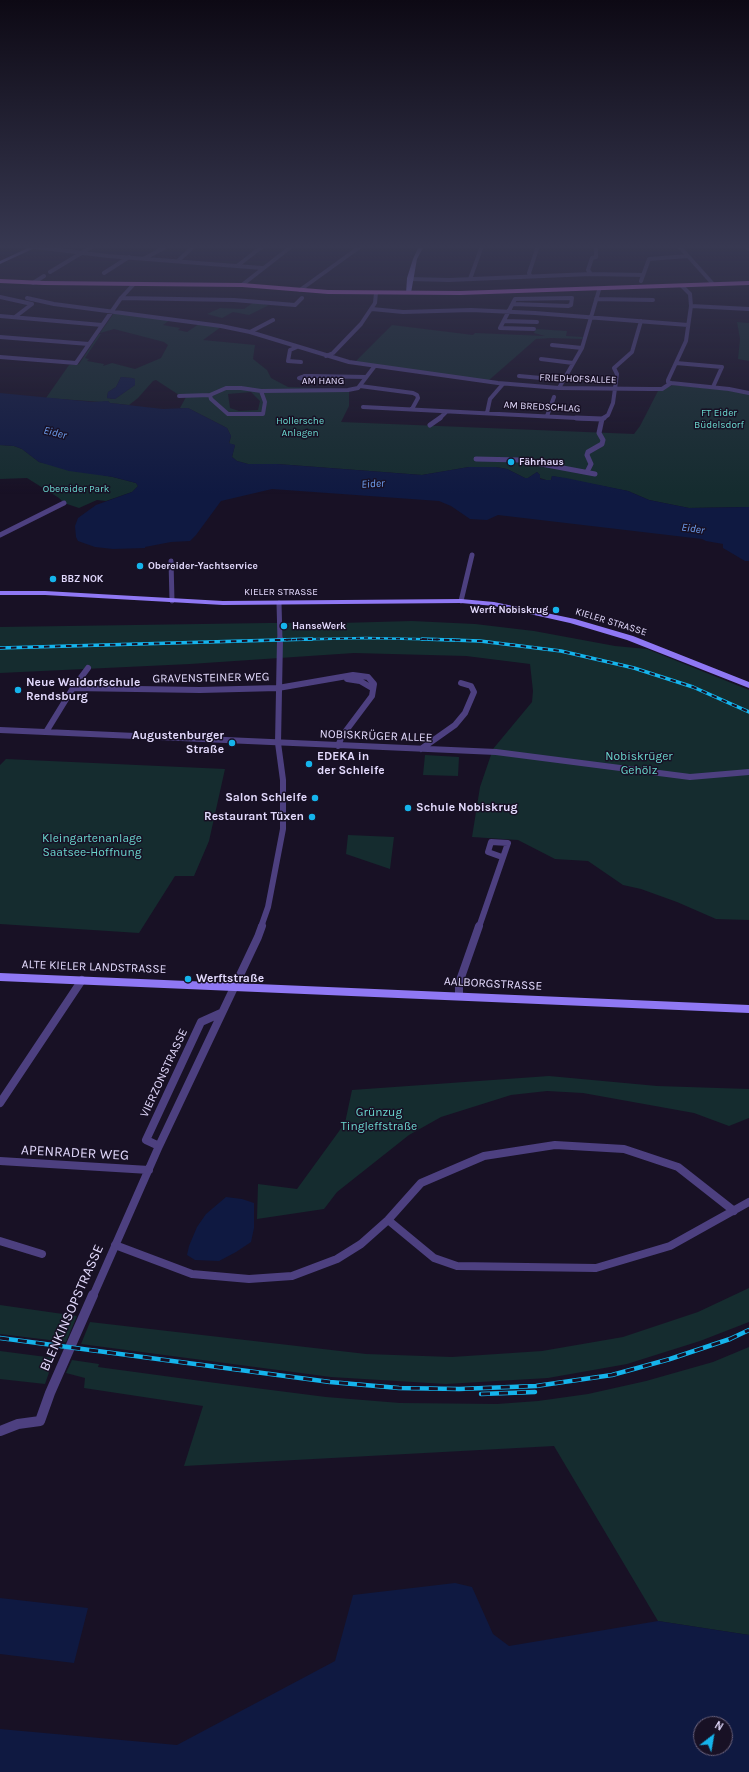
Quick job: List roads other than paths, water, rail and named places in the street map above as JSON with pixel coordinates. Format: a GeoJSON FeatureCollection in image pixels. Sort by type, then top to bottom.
{"type":"FeatureCollection","features":[{"type":"Feature","properties":{"kind":"street"},"geometry":{"type":"LineString","coordinates":[[0,357],[76,363],[99,329]]}},
{"type":"Feature","properties":{"kind":"street","name":"FRIEDHOFSALLEE"},"geometry":{"type":"LineString","coordinates":[[234,329],[250,332],[297,348],[349,362],[503,384],[559,388],[658,389],[670,383]]}},
{"type":"Feature","properties":{"kind":"street"},"geometry":{"type":"LineString","coordinates":[[250,332],[256,329]]}},
{"type":"Feature","properties":{"kind":"street"},"geometry":{"type":"LineString","coordinates":[[326,356],[333,353],[356,329]]}},
{"type":"Feature","properties":{"kind":"street"},"geometry":{"type":"LineString","coordinates":[[559,388],[582,348],[588,329]]}},
{"type":"Feature","properties":{"kind":"street"},"geometry":{"type":"LineString","coordinates":[[587,472],[591,464],[587,455],[588,452],[602,444],[603,440],[599,433],[602,419],[608,415],[613,403],[617,374],[614,368],[632,352],[639,329]]}},
{"type":"Feature","properties":{"kind":"street"},"geometry":{"type":"LineString","coordinates":[[688,329],[686,341],[668,382],[749,393]]}},
{"type":"Feature","properties":{"kind":"street"},"geometry":{"type":"LineString","coordinates":[[0,336],[89,344]]}},
{"type":"Feature","properties":{"kind":"street"},"geometry":{"type":"LineString","coordinates":[[552,345],[582,348]]}},
{"type":"Feature","properties":{"kind":"street"},"geometry":{"type":"LineString","coordinates":[[297,348],[290,350],[288,361],[301,362]]}},
{"type":"Feature","properties":{"kind":"street"},"geometry":{"type":"LineString","coordinates":[[540,359],[573,363]]}},
{"type":"Feature","properties":{"kind":"street"},"geometry":{"type":"LineString","coordinates":[[676,362],[722,367],[713,387]]}},
{"type":"Feature","properties":{"kind":"street","name":"AM HANG"},"geometry":{"type":"LineString","coordinates":[[178,396],[210,395],[226,388],[241,388],[261,391],[348,390],[358,388],[374,366]]}},
{"type":"Feature","properties":{"kind":"street"},"geometry":{"type":"LineString","coordinates":[[311,376],[366,377]]}},
{"type":"Feature","properties":{"kind":"street"},"geometry":{"type":"LineString","coordinates":[[519,376],[563,380]]}},
{"type":"Feature","properties":{"kind":"street"},"geometry":{"type":"LineString","coordinates":[[487,413],[490,399],[503,384]]}},
{"type":"Feature","properties":{"kind":"street"},"geometry":{"type":"LineString","coordinates":[[360,386],[413,392],[418,398],[412,409]]}},
{"type":"Feature","properties":{"kind":"street"},"geometry":{"type":"LineString","coordinates":[[210,395],[211,399],[228,414],[263,414],[266,402],[261,391]]}},
{"type":"Feature","properties":{"kind":"street"},"geometry":{"type":"LineString","coordinates":[[547,416],[554,397]]}},
{"type":"Feature","properties":{"kind":"street","name":"AM BREDSCHLAG"},"geometry":{"type":"LineString","coordinates":[[363,407],[602,419]]}},
{"type":"Feature","properties":{"kind":"street"},"geometry":{"type":"LineString","coordinates":[[430,425],[446,412]]}},
{"type":"Feature","properties":{"kind":"street"},"geometry":{"type":"LineString","coordinates":[[476,459],[523,461],[595,474]]}},
{"type":"Feature","properties":{"kind":"street"},"geometry":{"type":"LineString","coordinates":[[0,535],[46,510],[64,503]]}},
{"type":"Feature","properties":{"kind":"street"},"geometry":{"type":"LineString","coordinates":[[461,601],[472,555]]}},
{"type":"Feature","properties":{"kind":"street"},"geometry":{"type":"LineString","coordinates":[[171,561],[172,601]]}},
{"type":"Feature","properties":{"kind":"street","name":"KIELER STRASSE"},"geometry":{"type":"LineString","coordinates":[[0,593],[45,593],[172,601],[279,603],[461,601],[494,604],[584,624],[671,653],[749,685]]}},
{"type":"Feature","properties":{"kind":"street"},"geometry":{"type":"LineString","coordinates":[[148,1170],[258,937],[268,907],[281,845],[283,807],[283,780],[278,744],[278,688],[281,660],[279,603]]}},
{"type":"Feature","properties":{"kind":"street"},"geometry":{"type":"LineString","coordinates":[[46,732],[73,688],[88,668]]}},
{"type":"Feature","properties":{"kind":"street","name":"GRAVENSTEINER WEG"},"geometry":{"type":"LineString","coordinates":[[73,688],[178,690],[278,688],[342,678],[360,681],[372,688],[372,696],[342,736],[338,746]]}},
{"type":"Feature","properties":{"kind":"street"},"geometry":{"type":"LineString","coordinates":[[421,749],[441,736],[465,714],[474,692],[471,686],[461,683]]}},
{"type":"Feature","properties":{"kind":"street","name":"NOBISKRÜGER ALLEE"},"geometry":{"type":"LineString","coordinates":[[0,730],[278,744],[496,752],[690,777],[749,772]]}},
{"type":"Feature","properties":{"kind":"street"},"geometry":{"type":"LineString","coordinates":[[459,996],[459,983],[502,857]]}},
{"type":"Feature","properties":{"kind":"street","name":"ALTE KIELER LANDSTRASSE"},"geometry":{"type":"LineString","coordinates":[[0,976],[235,986]]}},
{"type":"Feature","properties":{"kind":"street"},"geometry":{"type":"LineString","coordinates":[[0,1103],[82,980]]}},
{"type":"Feature","properties":{"kind":"street","name":"AALBORGSTRASSE"},"geometry":{"type":"LineString","coordinates":[[235,986],[749,1009]]}},
{"type":"Feature","properties":{"kind":"street","name":"VIERZONSTRASSE"},"geometry":{"type":"LineString","coordinates":[[159,1146],[146,1140],[201,1022],[221,1013]]}},
{"type":"Feature","properties":{"kind":"street"},"geometry":{"type":"LineString","coordinates":[[115,1246],[192,1274],[249,1279],[292,1276],[337,1259],[361,1244],[388,1220],[421,1183],[484,1156],[555,1145],[624,1148],[678,1166],[734,1211]]}},
{"type":"Feature","properties":{"kind":"street","name":"APENRADER WEG"},"geometry":{"type":"LineString","coordinates":[[0,1161],[148,1170]]}},
{"type":"Feature","properties":{"kind":"street","name":"BLENKINSOPSTRASSE"},"geometry":{"type":"LineString","coordinates":[[0,1431],[18,1424],[40,1421],[50,1393],[148,1170]]}},
{"type":"Feature","properties":{"kind":"street"},"geometry":{"type":"LineString","coordinates":[[388,1220],[434,1258],[457,1266],[596,1268],[670,1246],[749,1202]]}},
{"type":"Feature","properties":{"kind":"street"},"geometry":{"type":"LineString","coordinates":[[0,1241],[42,1254]]}},
{"type":"Feature","properties":{"kind":"water"},"geometry":{"type":"Polygon","coordinates":[[[121,377],[135,379],[135,385],[115,399],[107,398],[108,392],[116,387],[121,377]]]}},
{"type":"Feature","properties":{"kind":"water","name":"Eider"},"geometry":{"type":"Polygon","coordinates":[[[0,393],[93,402],[108,401],[110,403],[163,409],[188,408],[227,428],[231,436],[229,443],[235,445],[232,457],[237,461],[248,464],[277,464],[422,475],[469,467],[496,467],[507,469],[525,478],[528,478],[537,472],[540,475],[540,479],[551,480],[552,476],[566,478],[628,491],[649,500],[689,508],[749,507],[749,561],[745,561],[723,548],[723,544],[702,539],[498,515],[487,520],[470,519],[451,506],[439,501],[272,489],[221,501],[190,541],[171,542],[145,548],[113,549],[95,547],[78,541],[75,526],[78,518],[96,505],[132,492],[138,486],[136,483],[113,477],[69,471],[39,462],[22,449],[14,446],[0,445],[0,393]]]}},
{"type":"Feature","properties":{"kind":"water"},"geometry":{"type":"Polygon","coordinates":[[[226,1197],[242,1199],[254,1203],[254,1228],[251,1242],[219,1261],[195,1260],[187,1255],[197,1227],[206,1214],[226,1197]]]}},
{"type":"Feature","properties":{"kind":"water"},"geometry":{"type":"Polygon","coordinates":[[[455,1583],[472,1587],[493,1634],[509,1646],[658,1621],[749,1635],[749,1772],[0,1772],[0,1729],[177,1745],[335,1661],[353,1595],[455,1583]]]}},
{"type":"Feature","properties":{"kind":"water"},"geometry":{"type":"Polygon","coordinates":[[[0,1598],[88,1608],[74,1663],[0,1654],[0,1598]]]}},
{"type":"Feature","properties":{"kind":"railway"},"geometry":{"type":"LineString","coordinates":[[282,640],[366,638],[436,640]]}},
{"type":"Feature","properties":{"kind":"railway"},"geometry":{"type":"LineString","coordinates":[[282,640],[312,639]]}},
{"type":"Feature","properties":{"kind":"railway"},"geometry":{"type":"LineString","coordinates":[[422,639],[436,640]]}},
{"type":"Feature","properties":{"kind":"railway"},"geometry":{"type":"LineString","coordinates":[[276,640],[282,640]]}},
{"type":"Feature","properties":{"kind":"railway"},"geometry":{"type":"LineString","coordinates":[[0,648],[282,640]]}},
{"type":"Feature","properties":{"kind":"railway"},"geometry":{"type":"LineString","coordinates":[[436,640],[460,640]]}},
{"type":"Feature","properties":{"kind":"railway"},"geometry":{"type":"LineString","coordinates":[[436,640],[480,641],[561,651],[634,668],[693,687],[749,712]]}},
{"type":"Feature","properties":{"kind":"railway"},"geometry":{"type":"LineString","coordinates":[[0,1338],[330,1382],[399,1388],[459,1389],[536,1386],[612,1375],[670,1359],[730,1339],[749,1330]]}},
{"type":"Feature","properties":{"kind":"railway"},"geometry":{"type":"LineString","coordinates":[[481,1394],[535,1392]]}},
{"type":"Feature","properties":{"kind":"place","name":"Fährhaus"},"geometry":{"type":"Point","coordinates":[511,462]}},
{"type":"Feature","properties":{"kind":"place","name":"Obereider-Yachtservice"},"geometry":{"type":"Point","coordinates":[140,566]}},
{"type":"Feature","properties":{"kind":"place","name":"BBZ NOK"},"geometry":{"type":"Point","coordinates":[53,579]}},
{"type":"Feature","properties":{"kind":"place","name":"Werft Nobiskrug"},"geometry":{"type":"Point","coordinates":[556,610]}},
{"type":"Feature","properties":{"kind":"place","name":"HanseWerk"},"geometry":{"type":"Point","coordinates":[284,626]}},
{"type":"Feature","properties":{"kind":"place","name":"Neue Waldorfschule Rendsburg"},"geometry":{"type":"Point","coordinates":[18,690]}},
{"type":"Feature","properties":{"kind":"place","name":"Augustenburger Straße"},"geometry":{"type":"Point","coordinates":[232,743]}},
{"type":"Feature","properties":{"kind":"place","name":"EDEKA in der Schleife"},"geometry":{"type":"Point","coordinates":[309,764]}},
{"type":"Feature","properties":{"kind":"place","name":"Salon Schleife"},"geometry":{"type":"Point","coordinates":[315,798]}},
{"type":"Feature","properties":{"kind":"place","name":"Schule Nobiskrug"},"geometry":{"type":"Point","coordinates":[408,808]}},
{"type":"Feature","properties":{"kind":"place","name":"Restaurant Tüxen"},"geometry":{"type":"Point","coordinates":[312,817]}},
{"type":"Feature","properties":{"kind":"place","name":"Werftstraße"},"geometry":{"type":"Point","coordinates":[188,979]}},
{"type":"Feature","properties":{"kind":"park label","name":"FT Eider Büdelsdorf"},"geometry":{"type":"Point","coordinates":[719,418]}},
{"type":"Feature","properties":{"kind":"park label","name":"Hollersche Anlagen"},"geometry":{"type":"Point","coordinates":[300,426]}},
{"type":"Feature","properties":{"kind":"park label","name":"Obereider Park"},"geometry":{"type":"Point","coordinates":[76,489]}},
{"type":"Feature","properties":{"kind":"park label","name":"Nobiskrüger Gehölz"},"geometry":{"type":"Point","coordinates":[639,764]}},
{"type":"Feature","properties":{"kind":"park label","name":"Kleingartenanlage Saatsee-Hoffnung"},"geometry":{"type":"Point","coordinates":[92,846]}},
{"type":"Feature","properties":{"kind":"park label","name":"Grünzug Tingleffstraße"},"geometry":{"type":"Point","coordinates":[379,1120]}}]}
